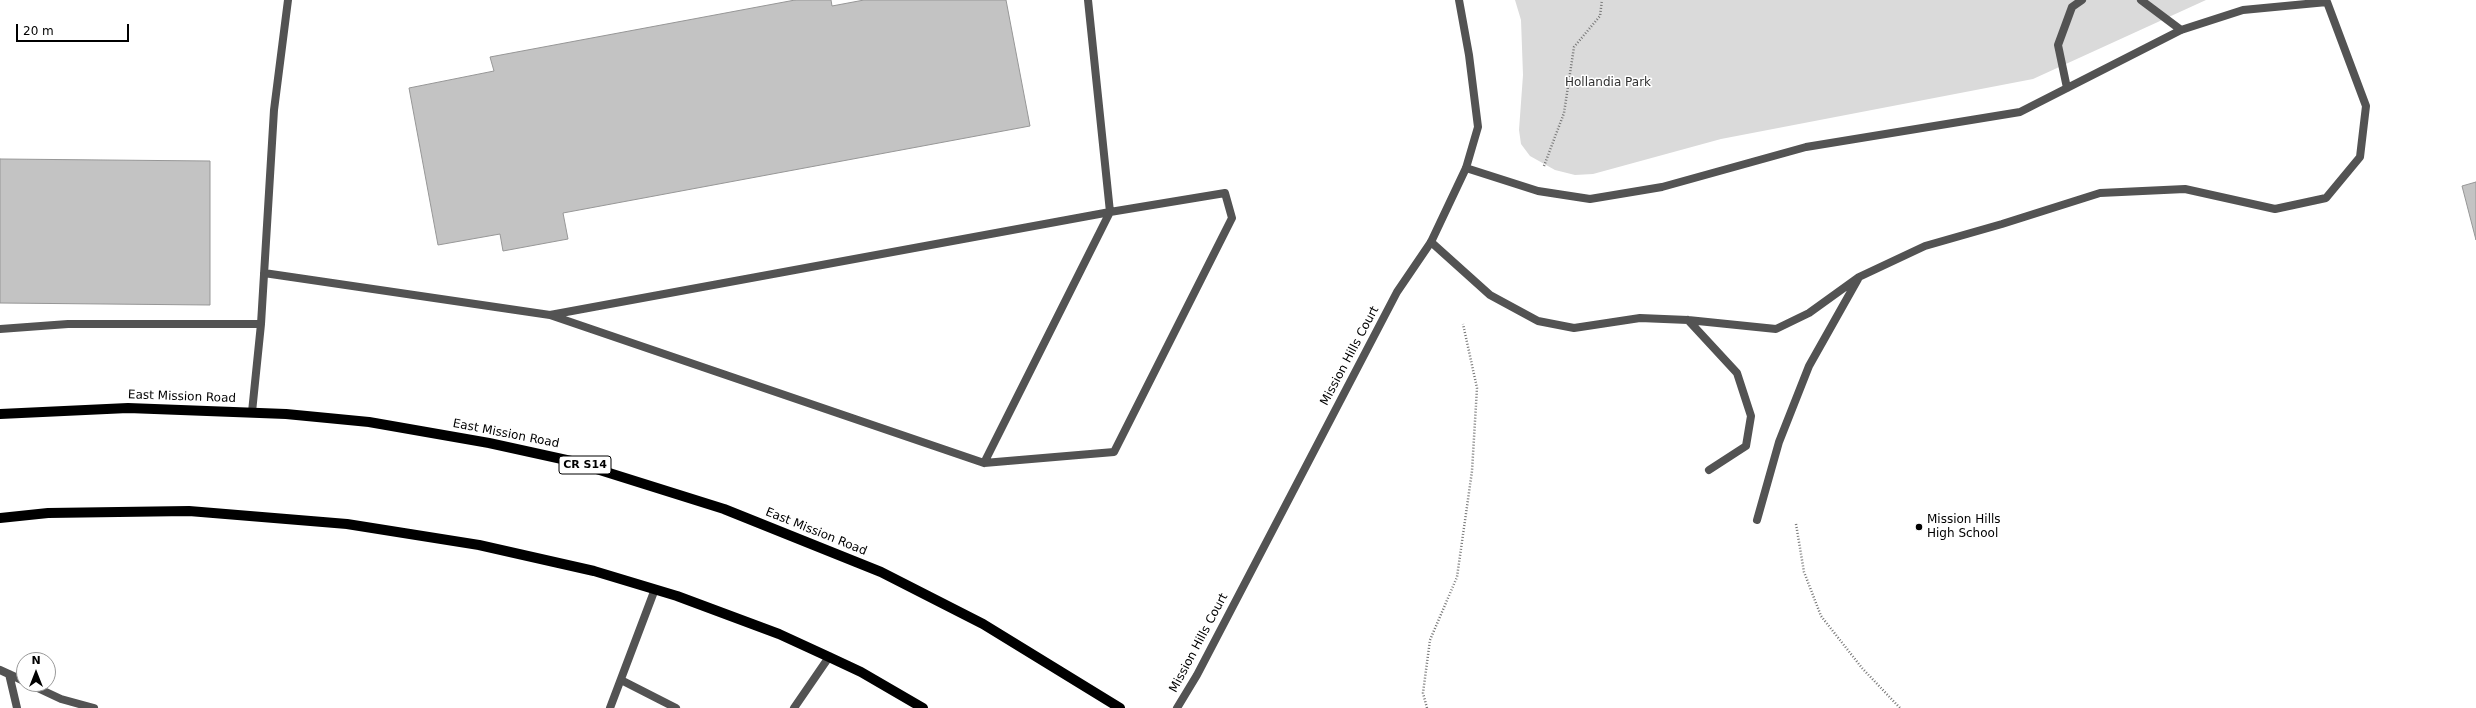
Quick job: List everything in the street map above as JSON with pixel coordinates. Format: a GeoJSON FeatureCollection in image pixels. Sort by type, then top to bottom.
{"type":"FeatureCollection","features":[{"type":"Feature","properties":{"kind":"main road","name":"East Mission Road"},"geometry":{"type":"LineString","coordinates":[[0,414],[128,408],[252,412],[369,422],[489,443],[571,461],[724,509],[881,572],[983,624],[1120,708]]}},
{"type":"Feature","properties":{"kind":"main road"},"geometry":{"type":"LineString","coordinates":[[0,518],[48,513],[189,511],[347,524],[479,545],[594,571],[655,589],[779,634],[861,672],[923,708]]}},
{"type":"Feature","properties":{"kind":"street"},"geometry":{"type":"LineString","coordinates":[[252,412],[261,324],[274,110],[288,0]]}},
{"type":"Feature","properties":{"kind":"street"},"geometry":{"type":"LineString","coordinates":[[984,463],[1110,212],[1088,0]]}},
{"type":"Feature","properties":{"kind":"street","name":"Mission Hills Court"},"geometry":{"type":"LineString","coordinates":[[1177,708],[1197,675],[1397,292],[1431,242],[1466,168],[1478,127],[1469,55],[1459,0]]}},
{"type":"Feature","properties":{"kind":"street"},"geometry":{"type":"LineString","coordinates":[[2067,88],[2058,45],[2072,7],[2082,0]]}},
{"type":"Feature","properties":{"kind":"street"},"geometry":{"type":"LineString","coordinates":[[2141,0],[2181,30]]}},
{"type":"Feature","properties":{"kind":"street"},"geometry":{"type":"LineString","coordinates":[[1431,242],[1490,296],[1538,321],[1574,328],[1640,318],[1688,320],[1776,329],[1809,313],[1859,277],[1925,246],[2002,224],[2100,192],[2184,189],[2275,209],[2326,198],[2360,157],[2366,106],[2327,2],[2243,10],[2181,30],[2020,112],[1806,147],[1662,187],[1590,199],[1538,191],[1466,168]]}},
{"type":"Feature","properties":{"kind":"street"},"geometry":{"type":"LineString","coordinates":[[264,273],[550,315],[984,463],[1114,452],[1232,218],[1225,193],[1110,212],[550,315]]}},
{"type":"Feature","properties":{"kind":"street"},"geometry":{"type":"LineString","coordinates":[[1757,520],[1779,442],[1809,366],[1859,277]]}},
{"type":"Feature","properties":{"kind":"street"},"geometry":{"type":"LineString","coordinates":[[1688,320],[1737,373],[1751,416],[1746,446],[1708,470]]}},
{"type":"Feature","properties":{"kind":"street"},"geometry":{"type":"LineString","coordinates":[[0,329],[68,324],[261,324]]}},
{"type":"Feature","properties":{"kind":"street"},"geometry":{"type":"LineString","coordinates":[[610,708],[655,589]]}},
{"type":"Feature","properties":{"kind":"street"},"geometry":{"type":"LineString","coordinates":[[794,708],[829,657]]}},
{"type":"Feature","properties":{"kind":"street"},"geometry":{"type":"LineString","coordinates":[[0,670],[16,678]]}},
{"type":"Feature","properties":{"kind":"street"},"geometry":{"type":"LineString","coordinates":[[9,674],[17,708]]}},
{"type":"Feature","properties":{"kind":"street"},"geometry":{"type":"LineString","coordinates":[[620,680],[676,708]]}},
{"type":"Feature","properties":{"kind":"street"},"geometry":{"type":"LineString","coordinates":[[46,692],[61,699],[94,708]]}},
{"type":"Feature","properties":{"kind":"path"},"geometry":{"type":"LineString","coordinates":[[1544,166],[1564,113],[1574,46],[1600,16],[1602,0]]}},
{"type":"Feature","properties":{"kind":"path"},"geometry":{"type":"LineString","coordinates":[[1427,708],[1423,693],[1430,640],[1457,577],[1472,471],[1477,388],[1463,324]]}},
{"type":"Feature","properties":{"kind":"path"},"geometry":{"type":"LineString","coordinates":[[1796,524],[1804,572],[1821,616],[1862,668],[1900,708]]}},
{"type":"Feature","properties":{"kind":"green space","name":"Hollandia Park"},"geometry":{"type":"Polygon","coordinates":[[[1515,0],[2206,0],[2033,79],[1721,139],[1593,174],[1575,175],[1555,170],[1530,156],[1521,144],[1519,130],[1523,75],[1521,20],[1515,0]]]}},
{"type":"Feature","properties":{"kind":"building"},"geometry":{"type":"Polygon","coordinates":[[[795,0],[831,0],[832,6],[864,0],[1006,0],[1030,126],[563,213],[568,239],[503,251],[500,234],[438,245],[409,88],[494,71],[490,57],[795,0]]]}},
{"type":"Feature","properties":{"kind":"building"},"geometry":{"type":"Polygon","coordinates":[[[0,159],[210,161],[210,305],[0,303],[0,159]]]}},
{"type":"Feature","properties":{"kind":"building"},"geometry":{"type":"Polygon","coordinates":[[[2476,182],[2476,240],[2462,186],[2476,182]]]}},
{"type":"Feature","properties":{"kind":"place","name":"Mission Hills High School"},"geometry":{"type":"Point","coordinates":[1919,527]}}]}
